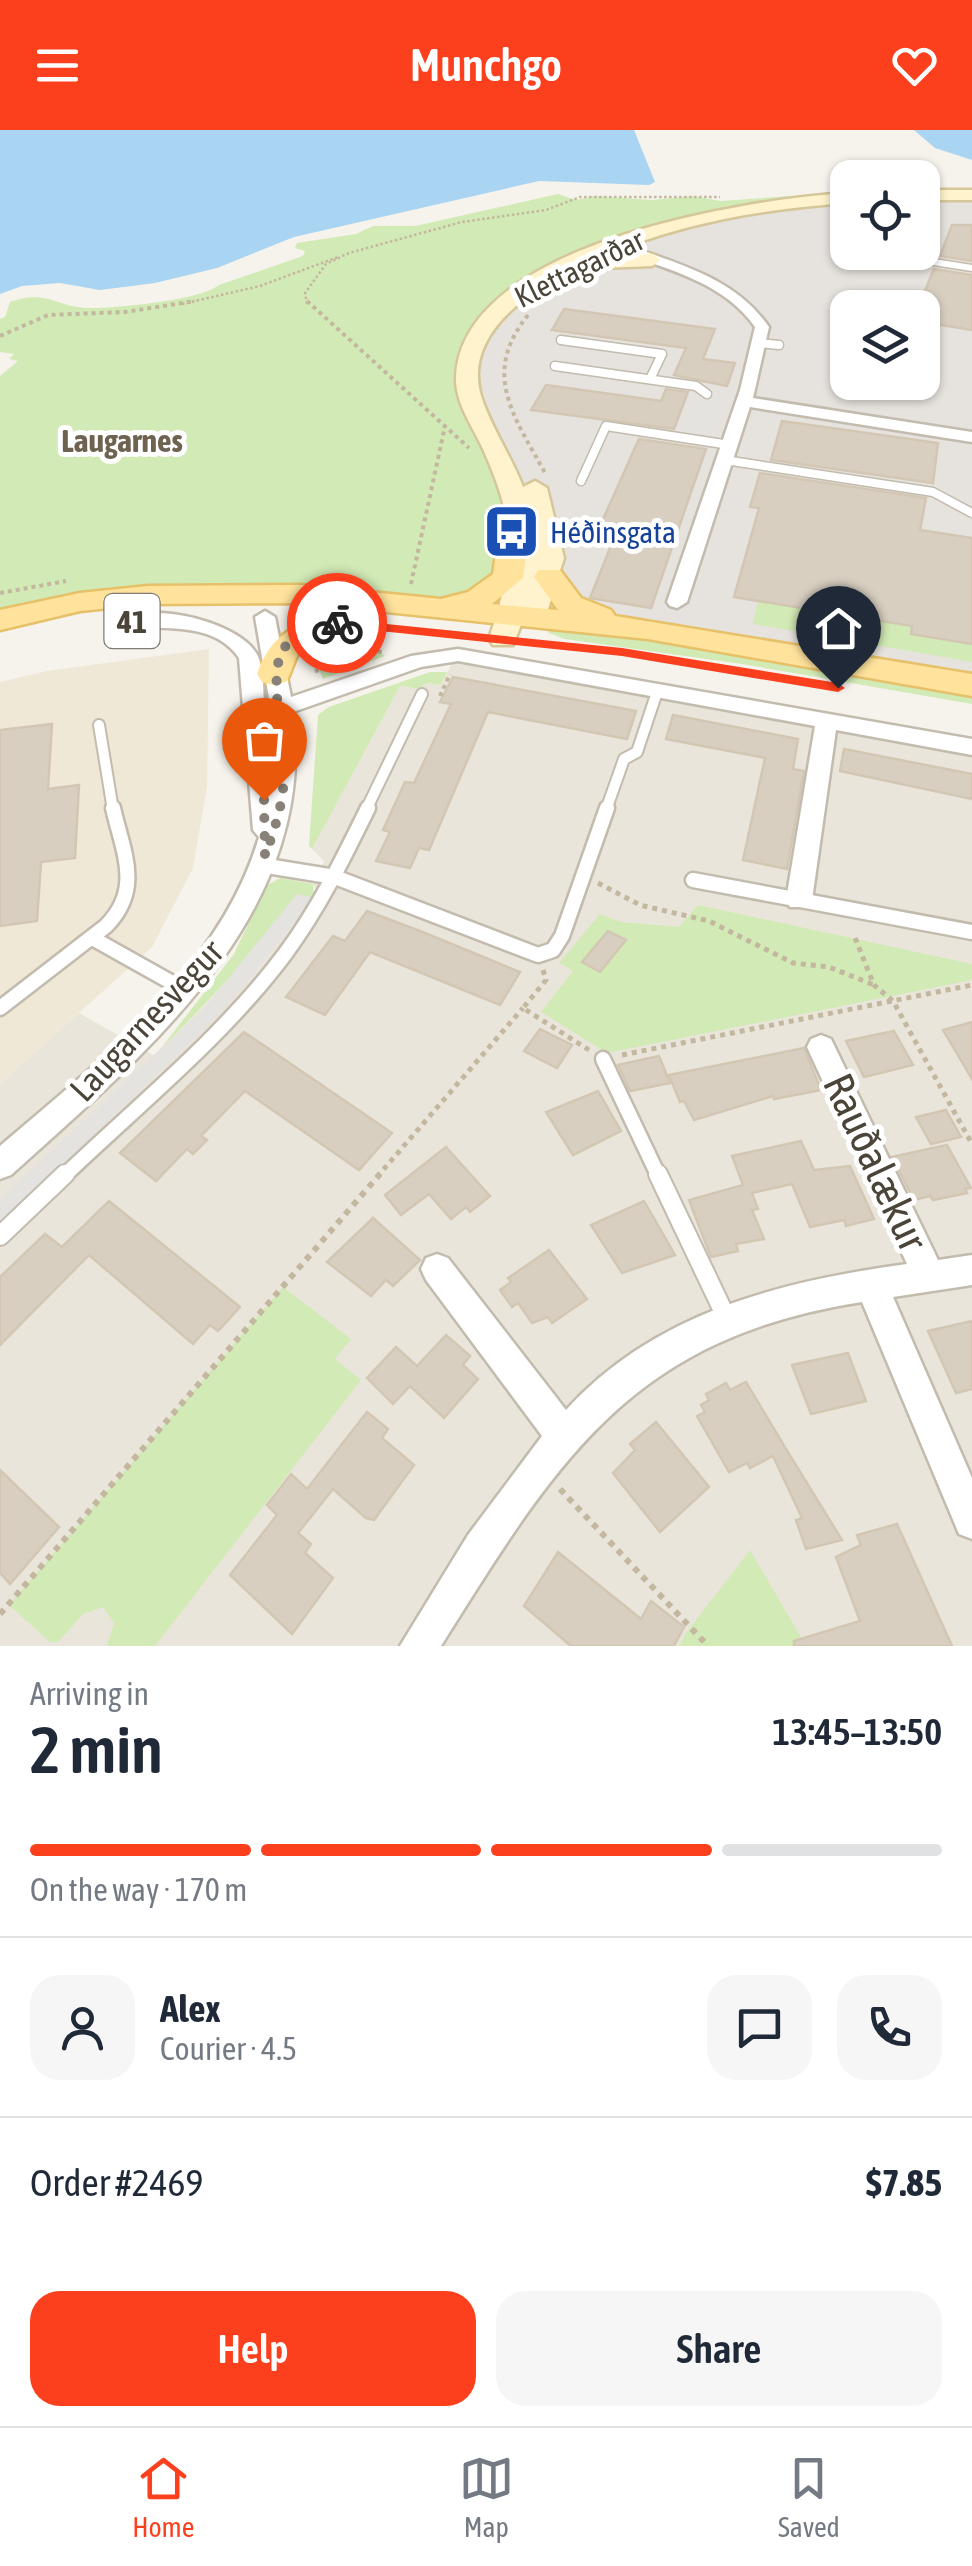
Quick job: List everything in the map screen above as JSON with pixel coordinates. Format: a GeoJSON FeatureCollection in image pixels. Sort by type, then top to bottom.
{"type":"FeatureCollection","features":[{"type":"Feature","properties":{"kind":"main road"},"geometry":{"type":"LineString","coordinates":[[940,195],[972,195]]}},
{"type":"Feature","properties":{"kind":"main road","name":"Klettagarðar"},"geometry":{"type":"LineString","coordinates":[[519,627],[525,570],[518,501],[473,405],[468,385],[468,355],[483,326],[504,304],[554,274],[714,216],[830,200]]}},
{"type":"Feature","properties":{"kind":"main road"},"geometry":{"type":"LineString","coordinates":[[616,253],[652,260]]}},
{"type":"Feature","properties":{"kind":"main road","name":"Klettagarðar"},"geometry":{"type":"LineString","coordinates":[[519,627],[549,576],[551,558],[543,510],[489,391],[487,361],[507,321],[526,303],[616,253]]}},
{"type":"Feature","properties":{"kind":"main road"},"geometry":{"type":"LineString","coordinates":[[424,597],[477,600],[501,585],[508,578],[512,540],[522,523]]}},
{"type":"Feature","properties":{"kind":"main road"},"geometry":{"type":"LineString","coordinates":[[549,576],[570,605],[648,630]]}},
{"type":"Feature","properties":{"kind":"main road"},"geometry":{"type":"LineString","coordinates":[[237,592],[256,604],[265,617]]}},
{"type":"Feature","properties":{"kind":"main road","name":"41"},"geometry":{"type":"LineString","coordinates":[[0,620],[114,598],[237,592],[424,597],[519,627],[972,711]]}},
{"type":"Feature","properties":{"kind":"main road","name":"41"},"geometry":{"type":"LineString","coordinates":[[0,642],[78,626],[265,617],[332,634],[519,627],[648,630],[972,685]]}},
{"type":"Feature","properties":{"kind":"main road"},"geometry":{"type":"LineString","coordinates":[[274,674],[280,653],[289,641],[305,632],[332,634]]}},
{"type":"Feature","properties":{"kind":"street"},"geometry":{"type":"LineString","coordinates":[[616,253],[652,260],[714,285],[740,300],[762,328],[745,401],[677,602]]}},
{"type":"Feature","properties":{"kind":"street"},"geometry":{"type":"LineString","coordinates":[[745,401],[972,437]]}},
{"type":"Feature","properties":{"kind":"street","name":"Laugarnesvegur"},"geometry":{"type":"LineString","coordinates":[[0,1165],[108,1068],[184,990],[229,933],[263,860],[283,796],[282,711],[265,617]]}},
{"type":"Feature","properties":{"kind":"street","name":"Laugarnesvegur"},"geometry":{"type":"LineString","coordinates":[[136,621],[198,625],[234,635],[249,658],[264,800],[263,860]]}},
{"type":"Feature","properties":{"kind":"street"},"geometry":{"type":"LineString","coordinates":[[256,717],[418,662],[458,655],[972,746]]}},
{"type":"Feature","properties":{"kind":"street"},"geometry":{"type":"LineString","coordinates":[[799,900],[828,720]]}},
{"type":"Feature","properties":{"kind":"street","name":"Rauðalækur"},"geometry":{"type":"LineString","coordinates":[[821,1047],[930,1277]]}},
{"type":"Feature","properties":{"kind":"street"},"geometry":{"type":"LineString","coordinates":[[438,1269],[562,1434]]}},
{"type":"Feature","properties":{"kind":"street","name":"Rauðalækur"},"geometry":{"type":"LineString","coordinates":[[418,1646],[528,1478],[562,1434],[610,1389],[678,1344],[727,1319],[871,1286],[972,1270]]}},
{"type":"Feature","properties":{"kind":"street"},"geometry":{"type":"LineString","coordinates":[[871,1286],[972,1521]]}},
{"type":"Feature","properties":{"kind":"lane"},"geometry":{"type":"LineString","coordinates":[[940,263],[972,268]]}},
{"type":"Feature","properties":{"kind":"lane"},"geometry":{"type":"LineString","coordinates":[[561,340],[662,354],[650,379]]}},
{"type":"Feature","properties":{"kind":"lane"},"geometry":{"type":"LineString","coordinates":[[760,343],[779,345]]}},
{"type":"Feature","properties":{"kind":"lane"},"geometry":{"type":"LineString","coordinates":[[555,366],[696,386],[708,394]]}},
{"type":"Feature","properties":{"kind":"lane"},"geometry":{"type":"LineString","coordinates":[[581,481],[606,426],[933,492],[972,514]]}},
{"type":"Feature","properties":{"kind":"lane"},"geometry":{"type":"LineString","coordinates":[[263,860],[335,876],[538,955],[553,950],[562,936],[624,760],[637,752],[658,689]]}},
{"type":"Feature","properties":{"kind":"lane"},"geometry":{"type":"LineString","coordinates":[[0,1236],[218,1029],[283,957],[335,876],[422,694]]}},
{"type":"Feature","properties":{"kind":"lane"},"geometry":{"type":"LineString","coordinates":[[0,1008],[68,952],[94,939],[115,920],[130,886],[103,765],[99,725]]}},
{"type":"Feature","properties":{"kind":"lane"},"geometry":{"type":"LineString","coordinates":[[693,880],[972,932]]}},
{"type":"Feature","properties":{"kind":"lane"},"geometry":{"type":"LineString","coordinates":[[94,939],[184,990]]}},
{"type":"Feature","properties":{"kind":"lane"},"geometry":{"type":"LineString","coordinates":[[603,1059],[727,1319]]}},
{"type":"Feature","properties":{"kind":"path"},"geometry":{"type":"LineString","coordinates":[[0,336],[50,312],[108,313],[216,298],[273,282],[312,261],[462,222],[546,210],[580,197],[731,197]]}},
{"type":"Feature","properties":{"kind":"path"},"geometry":{"type":"LineString","coordinates":[[341,256],[314,276],[304,293],[308,306],[474,453]]}},
{"type":"Feature","properties":{"kind":"path"},"geometry":{"type":"LineString","coordinates":[[530,312],[510,338],[501,376],[506,398],[547,476]]}},
{"type":"Feature","properties":{"kind":"path"},"geometry":{"type":"LineString","coordinates":[[424,597],[445,426]]}},
{"type":"Feature","properties":{"kind":"path"},"geometry":{"type":"LineString","coordinates":[[332,634],[382,652]]}},
{"type":"Feature","properties":{"kind":"path"},"geometry":{"type":"LineString","coordinates":[[306,645],[322,684]]}},
{"type":"Feature","properties":{"kind":"path"},"geometry":{"type":"LineString","coordinates":[[583,876],[640,905],[709,921],[793,964],[829,967],[874,985],[893,1002],[972,1144]]}},
{"type":"Feature","properties":{"kind":"path"},"geometry":{"type":"LineString","coordinates":[[854,938],[874,985]]}},
{"type":"Feature","properties":{"kind":"path"},"geometry":{"type":"LineString","coordinates":[[0,1614],[524,1008],[546,980],[538,955]]}},
{"type":"Feature","properties":{"kind":"path"},"geometry":{"type":"LineString","coordinates":[[524,1008],[603,1059],[972,985]]}},
{"type":"Feature","properties":{"kind":"path"},"geometry":{"type":"LineString","coordinates":[[560,1489],[708,1646]]}},
{"type":"Feature","properties":{"kind":"shaded area"},"geometry":{"type":"Polygon","coordinates":[[[972,191],[972,692],[483,617],[489,462],[464,409],[457,363],[472,327],[512,289],[598,247],[678,220],[780,200],[830,195],[830,270],[940,270],[940,192],[972,191]]]}},
{"type":"Feature","properties":{"kind":"shaded area"},"geometry":{"type":"Polygon","coordinates":[[[697,392],[726,397],[710,435],[680,431],[697,392]]]}},
{"type":"Feature","properties":{"kind":"shaded area"},"geometry":{"type":"Polygon","coordinates":[[[209,649],[207,787],[193,868],[152,947],[0,1084],[0,682],[47,671],[209,649]]]}},
{"type":"Feature","properties":{"kind":"shaded area"},"geometry":{"type":"Polygon","coordinates":[[[477,660],[972,747],[972,1646],[0,1646],[0,1084],[79,1013],[155,1056],[316,890],[313,884],[324,861],[312,849],[400,686],[420,689],[426,683],[441,685],[453,661],[477,660]]]}},
{"type":"Feature","properties":{"kind":"shaded area"},"geometry":{"type":"Polygon","coordinates":[[[297,894],[314,898],[221,1014],[0,1224],[0,1199],[205,1007],[297,894]]]}},
{"type":"Feature","properties":{"kind":"green space"},"geometry":{"type":"Polygon","coordinates":[[[830,193],[722,210],[598,247],[512,289],[472,327],[457,363],[464,409],[510,515],[498,575],[487,588],[453,599],[240,586],[0,613],[0,376],[18,361],[9,359],[14,354],[0,352],[0,319],[5,317],[10,302],[33,297],[99,308],[176,299],[303,256],[305,251],[295,248],[297,243],[356,234],[373,226],[415,226],[558,194],[576,200],[595,196],[652,200],[693,196],[720,201],[830,193]]]}},
{"type":"Feature","properties":{"kind":"green space"},"geometry":{"type":"Polygon","coordinates":[[[758,601],[912,626],[912,634],[972,644],[972,662],[753,624],[758,601]]]}},
{"type":"Feature","properties":{"kind":"green space"},"geometry":{"type":"Polygon","coordinates":[[[542,625],[633,634],[972,692],[972,704],[742,664],[565,639],[549,633],[542,625]]]}},
{"type":"Feature","properties":{"kind":"green space"},"geometry":{"type":"Polygon","coordinates":[[[310,646],[383,654],[385,656],[323,679],[310,646]]]}},
{"type":"Feature","properties":{"kind":"green space"},"geometry":{"type":"Polygon","coordinates":[[[430,672],[447,672],[441,685],[426,683],[420,689],[400,686],[312,849],[309,846],[318,715],[329,707],[430,672]]]}},
{"type":"Feature","properties":{"kind":"green space"},"geometry":{"type":"Polygon","coordinates":[[[280,878],[313,884],[314,898],[297,895],[245,962],[155,1056],[234,954],[266,886],[280,878]]]}},
{"type":"Feature","properties":{"kind":"green space"},"geometry":{"type":"Polygon","coordinates":[[[698,905],[972,964],[972,980],[607,1053],[541,1012],[573,971],[559,963],[600,914],[621,922],[679,927],[698,905]]]}},
{"type":"Feature","properties":{"kind":"green space"},"geometry":{"type":"Polygon","coordinates":[[[283,1287],[351,1339],[335,1359],[361,1380],[155,1646],[107,1646],[114,1623],[103,1607],[83,1614],[58,1642],[50,1642],[9,1605],[283,1287]]]}},
{"type":"Feature","properties":{"kind":"green space"},"geometry":{"type":"Polygon","coordinates":[[[750,1550],[806,1646],[679,1646],[686,1633],[750,1550]]]}},
{"type":"Feature","properties":{"kind":"water"},"geometry":{"type":"Polygon","coordinates":[[[0,130],[634,130],[655,182],[649,185],[539,181],[294,237],[217,268],[155,283],[100,290],[60,283],[22,286],[0,294],[0,130]]]}},
{"type":"Feature","properties":{"kind":"water"},"geometry":{"type":"Polygon","coordinates":[[[914,130],[972,130],[972,160],[935,148],[914,130]]]}},
{"type":"Feature","properties":{"kind":"building"},"geometry":{"type":"Polygon","coordinates":[[[952,225],[972,225],[972,261],[940,256],[952,225]]]}},
{"type":"Feature","properties":{"kind":"building"},"geometry":{"type":"Polygon","coordinates":[[[934,270],[972,275],[972,330],[940,325],[940,290],[925,290],[934,270]]]}},
{"type":"Feature","properties":{"kind":"building"},"geometry":{"type":"Polygon","coordinates":[[[564,309],[715,329],[703,359],[735,363],[727,386],[674,375],[686,348],[552,330],[564,309]]]}},
{"type":"Feature","properties":{"kind":"building"},"geometry":{"type":"Polygon","coordinates":[[[546,385],[661,401],[666,389],[688,392],[674,429],[531,410],[546,385]]]}},
{"type":"Feature","properties":{"kind":"building"},"geometry":{"type":"Polygon","coordinates":[[[782,421],[938,443],[933,483],[771,460],[782,421]]]}},
{"type":"Feature","properties":{"kind":"building"},"geometry":{"type":"Polygon","coordinates":[[[639,439],[706,449],[651,608],[590,598],[618,528],[600,526],[639,439]]]}},
{"type":"Feature","properties":{"kind":"building"},"geometry":{"type":"Polygon","coordinates":[[[760,473],[926,498],[920,530],[972,538],[972,644],[911,634],[912,626],[734,597],[759,508],[750,507],[760,473]]]}},
{"type":"Feature","properties":{"kind":"building"},"geometry":{"type":"Polygon","coordinates":[[[453,677],[636,711],[627,739],[488,712],[429,850],[419,848],[410,868],[376,861],[390,832],[383,830],[405,782],[414,783],[451,704],[440,702],[453,677]]]}},
{"type":"Feature","properties":{"kind":"building"},"geometry":{"type":"Polygon","coordinates":[[[673,715],[798,739],[793,769],[804,771],[787,869],[743,860],[765,758],[666,739],[673,715]]]}},
{"type":"Feature","properties":{"kind":"building"},"geometry":{"type":"Polygon","coordinates":[[[52,724],[48,789],[79,785],[75,858],[41,862],[37,921],[0,926],[0,730],[52,724]]]}},
{"type":"Feature","properties":{"kind":"building"},"geometry":{"type":"Polygon","coordinates":[[[844,749],[972,774],[972,799],[840,771],[844,749]]]}},
{"type":"Feature","properties":{"kind":"building"},"geometry":{"type":"Polygon","coordinates":[[[367,911],[520,972],[500,1005],[370,952],[325,1015],[286,997],[333,936],[345,941],[367,911]]]}},
{"type":"Feature","properties":{"kind":"building"},"geometry":{"type":"Polygon","coordinates":[[[608,931],[626,940],[600,972],[582,962],[608,931]]]}},
{"type":"Feature","properties":{"kind":"building"},"geometry":{"type":"Polygon","coordinates":[[[972,1022],[972,1079],[943,1030],[972,1022]]]}},
{"type":"Feature","properties":{"kind":"building"},"geometry":{"type":"Polygon","coordinates":[[[540,1029],[572,1045],[557,1068],[524,1051],[540,1029]]]}},
{"type":"Feature","properties":{"kind":"building"},"geometry":{"type":"Polygon","coordinates":[[[894,1031],[913,1065],[864,1077],[846,1041],[894,1031]]]}},
{"type":"Feature","properties":{"kind":"building"},"geometry":{"type":"Polygon","coordinates":[[[244,1032],[392,1133],[359,1170],[245,1091],[201,1136],[207,1140],[193,1154],[187,1149],[156,1181],[120,1153],[244,1032]]]}},
{"type":"Feature","properties":{"kind":"building"},"geometry":{"type":"Polygon","coordinates":[[[804,1048],[821,1090],[774,1099],[773,1096],[694,1120],[684,1101],[680,1102],[669,1075],[804,1048]]]}},
{"type":"Feature","properties":{"kind":"building"},"geometry":{"type":"Polygon","coordinates":[[[659,1056],[670,1083],[630,1091],[618,1065],[659,1056]]]}},
{"type":"Feature","properties":{"kind":"building"},"geometry":{"type":"Polygon","coordinates":[[[598,1091],[621,1131],[573,1155],[546,1112],[598,1091]]]}},
{"type":"Feature","properties":{"kind":"building"},"geometry":{"type":"Polygon","coordinates":[[[946,1110],[961,1137],[931,1144],[916,1117],[946,1110]]]}},
{"type":"Feature","properties":{"kind":"building"},"geometry":{"type":"Polygon","coordinates":[[[801,1141],[814,1170],[850,1166],[874,1219],[846,1226],[844,1220],[810,1227],[792,1184],[752,1193],[758,1209],[752,1210],[764,1239],[736,1244],[738,1251],[711,1257],[689,1200],[743,1185],[732,1156],[801,1141]]]}},
{"type":"Feature","properties":{"kind":"building"},"geometry":{"type":"Polygon","coordinates":[[[947,1145],[971,1188],[965,1189],[967,1193],[914,1200],[892,1157],[947,1145]]]}},
{"type":"Feature","properties":{"kind":"building"},"geometry":{"type":"Polygon","coordinates":[[[446,1147],[490,1196],[470,1212],[466,1207],[451,1219],[429,1194],[401,1215],[385,1195],[446,1147]]]}},
{"type":"Feature","properties":{"kind":"building"},"geometry":{"type":"Polygon","coordinates":[[[109,1201],[240,1307],[218,1331],[210,1325],[193,1344],[89,1255],[0,1345],[0,1277],[45,1234],[62,1247],[109,1201]]]}},
{"type":"Feature","properties":{"kind":"building"},"geometry":{"type":"Polygon","coordinates":[[[644,1201],[675,1255],[622,1273],[591,1225],[644,1201]]]}},
{"type":"Feature","properties":{"kind":"building"},"geometry":{"type":"Polygon","coordinates":[[[373,1218],[420,1260],[393,1286],[386,1280],[371,1296],[327,1262],[373,1218]]]}},
{"type":"Feature","properties":{"kind":"building"},"geometry":{"type":"Polygon","coordinates":[[[549,1250],[587,1299],[552,1323],[548,1317],[532,1323],[518,1303],[512,1307],[500,1290],[511,1282],[508,1278],[549,1250]]]}},
{"type":"Feature","properties":{"kind":"building"},"geometry":{"type":"Polygon","coordinates":[[[972,1321],[972,1389],[956,1393],[928,1331],[972,1321]]]}},
{"type":"Feature","properties":{"kind":"building"},"geometry":{"type":"Polygon","coordinates":[[[446,1335],[470,1356],[463,1365],[478,1379],[444,1418],[410,1386],[393,1404],[367,1378],[396,1347],[417,1366],[446,1335]]]}},
{"type":"Feature","properties":{"kind":"building"},"geometry":{"type":"Polygon","coordinates":[[[848,1353],[866,1401],[811,1414],[792,1365],[848,1353]]]}},
{"type":"Feature","properties":{"kind":"building"},"geometry":{"type":"Polygon","coordinates":[[[746,1382],[842,1540],[806,1549],[796,1520],[802,1518],[773,1456],[750,1468],[747,1463],[729,1472],[697,1416],[705,1412],[701,1405],[709,1400],[706,1394],[726,1383],[730,1390],[746,1382]]]}},
{"type":"Feature","properties":{"kind":"building"},"geometry":{"type":"Polygon","coordinates":[[[367,1412],[388,1429],[382,1438],[414,1465],[374,1520],[366,1518],[333,1489],[298,1533],[311,1544],[305,1553],[333,1578],[292,1634],[230,1575],[277,1515],[267,1505],[291,1474],[307,1489],[367,1412]]]}},
{"type":"Feature","properties":{"kind":"building"},"geometry":{"type":"Polygon","coordinates":[[[656,1422],[709,1487],[660,1532],[613,1473],[635,1450],[630,1444],[656,1422]]]}},
{"type":"Feature","properties":{"kind":"building"},"geometry":{"type":"Polygon","coordinates":[[[0,1470],[59,1527],[10,1584],[0,1573],[0,1470]]]}},
{"type":"Feature","properties":{"kind":"building"},"geometry":{"type":"Polygon","coordinates":[[[897,1524],[952,1646],[794,1646],[794,1641],[860,1621],[836,1557],[861,1545],[857,1535],[897,1524]]]}},
{"type":"Feature","properties":{"kind":"building"},"geometry":{"type":"Polygon","coordinates":[[[558,1552],[641,1619],[651,1601],[684,1627],[674,1646],[571,1646],[524,1606],[558,1552]]]}},
{"type":"Feature","properties":{"kind":"way so far"},"geometry":{"type":"LineString","coordinates":[[264,800],[265,856],[283,796],[282,711],[274,674],[280,653],[289,641],[305,632],[337,623]]}},
{"type":"Feature","properties":{"kind":"place","name":"Héðinsgata"},"geometry":{"type":"Point","coordinates":[511,532]}},
{"type":"Feature","properties":{"kind":"district","name":"Laugarnes"},"geometry":{"type":"Point","coordinates":[122,440]}},
{"type":"Feature","properties":{"kind":"route"},"geometry":{"type":"LineString","coordinates":[[337,623],[622,652],[838,688]]}}]}
